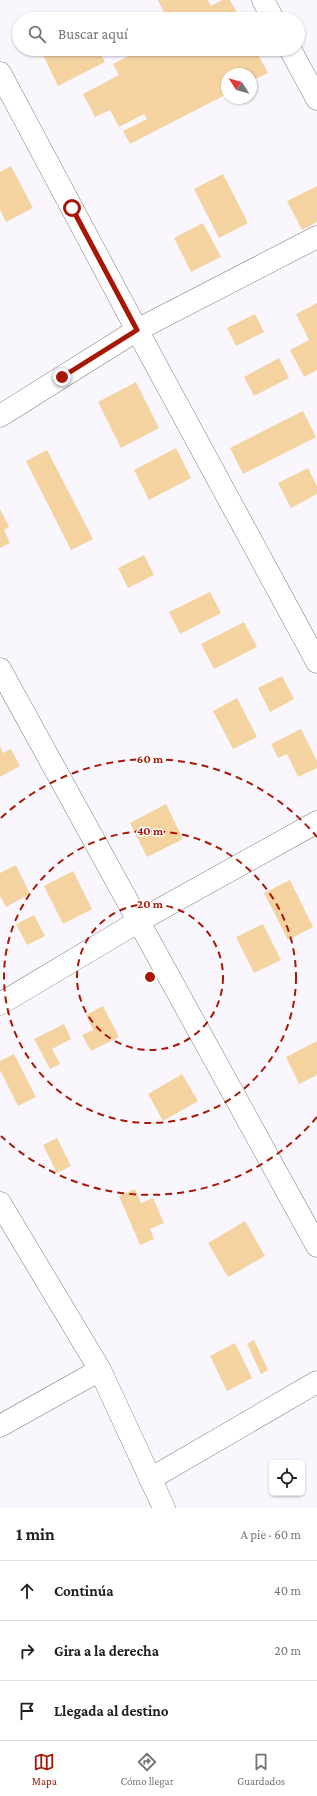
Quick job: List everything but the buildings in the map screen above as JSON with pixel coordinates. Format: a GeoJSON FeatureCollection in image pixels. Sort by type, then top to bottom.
{"type":"FeatureCollection","features":[{"type":"Feature","properties":{"kind":"street"},"geometry":{"type":"LineString","coordinates":[[263,0],[269,12]]}},
{"type":"Feature","properties":{"kind":"street"},"geometry":{"type":"LineString","coordinates":[[294,56],[317,99]]}},
{"type":"Feature","properties":{"kind":"street"},"geometry":{"type":"LineString","coordinates":[[0,73],[317,662]]}},
{"type":"Feature","properties":{"kind":"street"},"geometry":{"type":"LineString","coordinates":[[0,416],[137,330],[317,237]]}},
{"type":"Feature","properties":{"kind":"street"},"geometry":{"type":"LineString","coordinates":[[0,669],[317,1246]]}},
{"type":"Feature","properties":{"kind":"street"},"geometry":{"type":"LineString","coordinates":[[0,1004],[139,922],[317,822]]}},
{"type":"Feature","properties":{"kind":"street"},"geometry":{"type":"LineString","coordinates":[[0,1203],[100,1370],[164,1508]]}},
{"type":"Feature","properties":{"kind":"street"},"geometry":{"type":"LineString","coordinates":[[0,1426],[100,1370]]}},
{"type":"Feature","properties":{"kind":"street"},"geometry":{"type":"LineString","coordinates":[[150,1478],[317,1382]]}},
{"type":"Feature","properties":{"kind":"route"},"geometry":{"type":"LineString","coordinates":[[62,377],[137,330],[72,208]]}}]}
